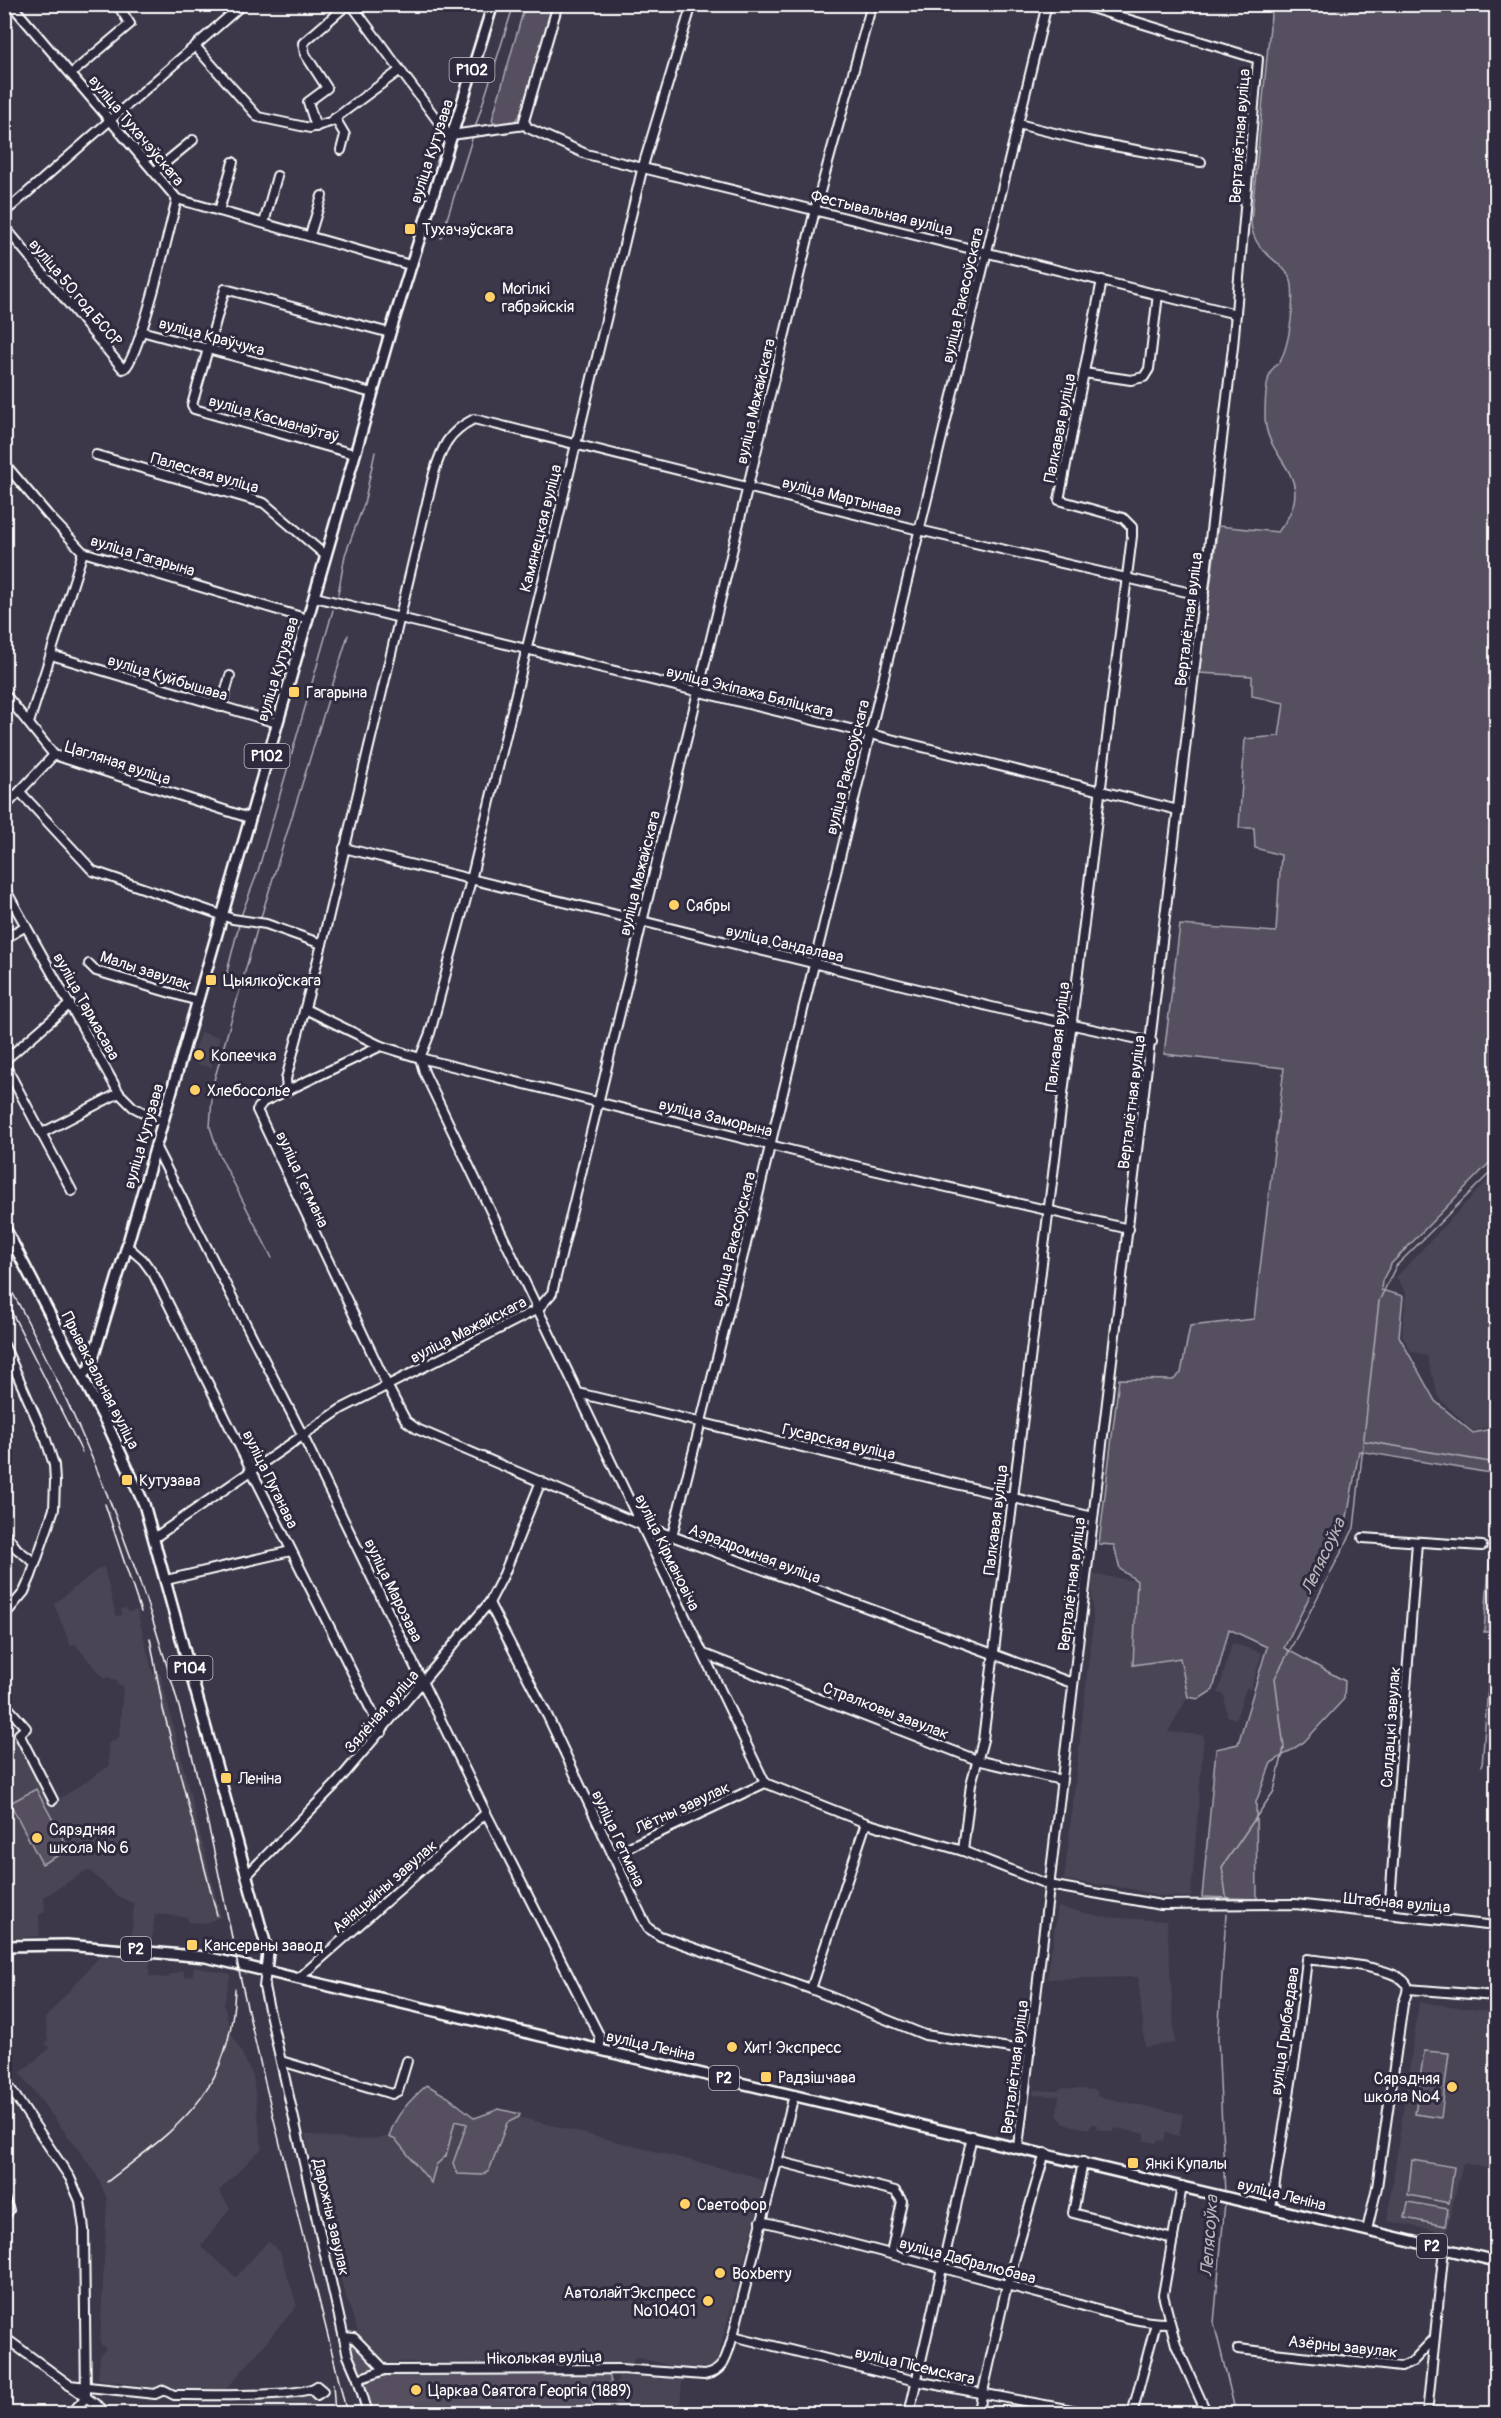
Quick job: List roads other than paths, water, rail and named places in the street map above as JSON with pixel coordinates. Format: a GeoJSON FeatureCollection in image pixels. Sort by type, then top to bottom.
{"type":"FeatureCollection","features":[{"type":"Feature","properties":{"kind":"main road","name":"вуліца Кутузава"},"geometry":{"type":"LineString","coordinates":[[82,1375],[90,1368],[127,1246],[249,818],[315,597],[354,454],[410,265],[493,4]]}},
{"type":"Feature","properties":{"kind":"main road","name":"Прывакзальная вуліца"},"geometry":{"type":"LineString","coordinates":[[4,1226],[82,1375],[134,1481],[154,1538],[247,1875],[268,1953],[266,1970]]}},
{"type":"Feature","properties":{"kind":"main road","name":"вуліца Леніна"},"geometry":{"type":"LineString","coordinates":[[4,1946],[66,1945],[190,1954],[266,1970],[1497,2261]]}},
{"type":"Feature","properties":{"kind":"street","name":"вуліца Тухачэўскага"},"geometry":{"type":"LineString","coordinates":[[11,4],[177,200],[310,235],[410,265]]}},
{"type":"Feature","properties":{"kind":"street"},"geometry":{"type":"LineString","coordinates":[[71,74],[130,24],[117,4]]}},
{"type":"Feature","properties":{"kind":"street"},"geometry":{"type":"LineString","coordinates":[[229,4],[235,12]]}},
{"type":"Feature","properties":{"kind":"street"},"geometry":{"type":"LineString","coordinates":[[4,213],[111,122],[243,4]]}},
{"type":"Feature","properties":{"kind":"street"},"geometry":{"type":"LineString","coordinates":[[316,127],[308,102],[327,88],[305,54],[303,43],[349,4],[440,126],[452,135],[524,123],[558,4]]}},
{"type":"Feature","properties":{"kind":"street","name":"Камянецкая вуліца"},"geometry":{"type":"LineString","coordinates":[[420,1058],[430,1033],[471,880],[574,444],[643,166],[692,4]]}},
{"type":"Feature","properties":{"kind":"street","name":"вуліца Мажайскага"},"geometry":{"type":"LineString","coordinates":[[154,1538],[341,1409],[538,1309],[546,1302],[555,1283],[597,1101],[815,210],[872,4]]}},
{"type":"Feature","properties":{"kind":"street","name":"вуліца Ракасоўскага"},"geometry":{"type":"LineString","coordinates":[[672,1536],[1047,4]]}},
{"type":"Feature","properties":{"kind":"street","name":"Верталётная вуліца"},"geometry":{"type":"LineString","coordinates":[[1018,2147],[1204,596],[1236,314],[1258,59],[1078,4]]}},
{"type":"Feature","properties":{"kind":"street"},"geometry":{"type":"LineString","coordinates":[[195,46],[258,117],[316,127],[335,118],[399,71]]}},
{"type":"Feature","properties":{"kind":"street"},"geometry":{"type":"LineString","coordinates":[[335,118],[345,135],[341,150]]}},
{"type":"Feature","properties":{"kind":"street","name":"Фестывальная вуліца"},"geometry":{"type":"LineString","coordinates":[[524,123],[586,154],[643,166],[1236,314]]}},
{"type":"Feature","properties":{"kind":"street"},"geometry":{"type":"LineString","coordinates":[[1018,124],[1087,141],[1201,162]]}},
{"type":"Feature","properties":{"kind":"street"},"geometry":{"type":"LineString","coordinates":[[154,172],[193,140]]}},
{"type":"Feature","properties":{"kind":"street"},"geometry":{"type":"LineString","coordinates":[[219,211],[233,162]]}},
{"type":"Feature","properties":{"kind":"street"},"geometry":{"type":"LineString","coordinates":[[264,223],[277,176]]}},
{"type":"Feature","properties":{"kind":"street"},"geometry":{"type":"LineString","coordinates":[[310,235],[322,196]]}},
{"type":"Feature","properties":{"kind":"street","name":"вуліца Краўчука"},"geometry":{"type":"LineString","coordinates":[[177,200],[141,331],[372,393]]}},
{"type":"Feature","properties":{"kind":"street","name":"вуліца 50 год БССР"},"geometry":{"type":"LineString","coordinates":[[4,226],[123,369],[131,362],[141,331]]}},
{"type":"Feature","properties":{"kind":"street","name":"Палкавая вуліца"},"geometry":{"type":"LineString","coordinates":[[963,1851],[982,1740],[1132,536],[1129,522],[1059,500],[1102,280]]}},
{"type":"Feature","properties":{"kind":"street","name":"вуліца Касманаўтаў"},"geometry":{"type":"LineString","coordinates":[[354,454],[194,409],[192,405],[225,289],[390,333]]}},
{"type":"Feature","properties":{"kind":"street"},"geometry":{"type":"LineString","coordinates":[[1084,373],[1131,380],[1144,377],[1149,369],[1158,294]]}},
{"type":"Feature","properties":{"kind":"street","name":"вуліца Мартынава"},"geometry":{"type":"LineString","coordinates":[[400,620],[443,443],[474,419],[919,530],[1204,596]]}},
{"type":"Feature","properties":{"kind":"street","name":"Палеская вуліца"},"geometry":{"type":"LineString","coordinates":[[96,454],[264,503],[326,556]]}},
{"type":"Feature","properties":{"kind":"street","name":"вуліца Гагарына"},"geometry":{"type":"LineString","coordinates":[[4,463],[83,552],[308,618]]}},
{"type":"Feature","properties":{"kind":"street"},"geometry":{"type":"LineString","coordinates":[[28,723],[83,552]]}},
{"type":"Feature","properties":{"kind":"street","name":"вуліца Экіпажа Бяліцкага"},"geometry":{"type":"LineString","coordinates":[[315,597],[525,651],[1178,810]]}},
{"type":"Feature","properties":{"kind":"street"},"geometry":{"type":"LineString","coordinates":[[286,1091],[286,1080],[322,944],[400,620]]}},
{"type":"Feature","properties":{"kind":"street","name":"вуліца Куйбышава"},"geometry":{"type":"LineString","coordinates":[[51,655],[277,723]]}},
{"type":"Feature","properties":{"kind":"street"},"geometry":{"type":"LineString","coordinates":[[221,707],[230,676]]}},
{"type":"Feature","properties":{"kind":"street","name":"Цагляная вуліца"},"geometry":{"type":"LineString","coordinates":[[4,693],[54,755],[249,818]]}},
{"type":"Feature","properties":{"kind":"street"},"geometry":{"type":"LineString","coordinates":[[4,808],[54,755]]}},
{"type":"Feature","properties":{"kind":"street"},"geometry":{"type":"LineString","coordinates":[[21,792],[93,871],[222,913],[233,919],[266,924],[322,944]]}},
{"type":"Feature","properties":{"kind":"street","name":"вуліца Сандалава"},"geometry":{"type":"LineString","coordinates":[[344,848],[641,923],[1152,1042]]}},
{"type":"Feature","properties":{"kind":"street","name":"вуліца Тармасава"},"geometry":{"type":"LineString","coordinates":[[4,886],[119,1093],[133,1107],[162,1122]]}},
{"type":"Feature","properties":{"kind":"street"},"geometry":{"type":"LineString","coordinates":[[4,939],[26,926]]}},
{"type":"Feature","properties":{"kind":"street","name":"Малы завулак"},"geometry":{"type":"LineString","coordinates":[[89,964],[96,971],[198,1001]]}},
{"type":"Feature","properties":{"kind":"street"},"geometry":{"type":"LineString","coordinates":[[70,1004],[4,1062],[72,1191]]}},
{"type":"Feature","properties":{"kind":"street","name":"вуліца Заморына"},"geometry":{"type":"LineString","coordinates":[[305,1009],[381,1046],[420,1058],[769,1145],[1129,1229]]}},
{"type":"Feature","properties":{"kind":"street","name":"вуліца Гетмана"},"geometry":{"type":"LineString","coordinates":[[381,1046],[262,1102],[258,1107],[258,1115],[387,1385]]}},
{"type":"Feature","properties":{"kind":"street","name":"вуліца Кірмановіча"},"geometry":{"type":"LineString","coordinates":[[420,1058],[639,1524],[765,1783]]}},
{"type":"Feature","properties":{"kind":"street"},"geometry":{"type":"LineString","coordinates":[[42,1133],[119,1093]]}},
{"type":"Feature","properties":{"kind":"street","name":"вуліца Марозава"},"geometry":{"type":"LineString","coordinates":[[155,1146],[302,1434],[486,1813],[600,2037],[600,2048]]}},
{"type":"Feature","properties":{"kind":"street","name":"вуліца Пуганава"},"geometry":{"type":"LineString","coordinates":[[127,1246],[143,1260],[154,1275],[382,1732]]}},
{"type":"Feature","properties":{"kind":"street"},"geometry":{"type":"LineString","coordinates":[[4,1345],[46,1440],[54,1465],[54,1509],[24,1592],[4,1616]]}},
{"type":"Feature","properties":{"kind":"street","name":"Аэрадромная вуліца"},"geometry":{"type":"LineString","coordinates":[[387,1385],[411,1426],[639,1524],[1072,1683]]}},
{"type":"Feature","properties":{"kind":"street","name":"Гусарская вуліца"},"geometry":{"type":"LineString","coordinates":[[578,1393],[881,1464],[1093,1517]]}},
{"type":"Feature","properties":{"kind":"street","name":"Зялёная вуліца"},"geometry":{"type":"LineString","coordinates":[[247,1875],[289,1834],[382,1732],[489,1603],[504,1574],[541,1481]]}},
{"type":"Feature","properties":{"kind":"street"},"geometry":{"type":"LineString","coordinates":[[4,1532],[17,1549],[34,1562]]}},
{"type":"Feature","properties":{"kind":"street"},"geometry":{"type":"LineString","coordinates":[[1363,1538],[1482,1546]]}},
{"type":"Feature","properties":{"kind":"street","name":"Салдацкі завулак"},"geometry":{"type":"LineString","coordinates":[[1389,1914],[1417,1542]]}},
{"type":"Feature","properties":{"kind":"street"},"geometry":{"type":"LineString","coordinates":[[166,1580],[291,1551]]}},
{"type":"Feature","properties":{"kind":"street","name":"вуліца Гетмана"},"geometry":{"type":"LineString","coordinates":[[489,1603],[548,1717],[648,1928],[660,1936],[811,1989],[925,2035],[1030,2051]]}},
{"type":"Feature","properties":{"kind":"street","name":"Стралковы завулак"},"geometry":{"type":"LineString","coordinates":[[704,1654],[977,1760],[1061,1780]]}},
{"type":"Feature","properties":{"kind":"street"},"geometry":{"type":"LineString","coordinates":[[4,1703],[26,1728],[19,1734],[53,1800]]}},
{"type":"Feature","properties":{"kind":"street"},"geometry":{"type":"LineString","coordinates":[[765,1783],[866,1823],[963,1851],[1049,1885]]}},
{"type":"Feature","properties":{"kind":"street","name":"Лётны завулак"},"geometry":{"type":"LineString","coordinates":[[612,1855],[765,1783]]}},
{"type":"Feature","properties":{"kind":"street","name":"Авіяцыйны завулак"},"geometry":{"type":"LineString","coordinates":[[299,1978],[486,1813]]}},
{"type":"Feature","properties":{"kind":"street"},"geometry":{"type":"LineString","coordinates":[[811,1989],[866,1823]]}},
{"type":"Feature","properties":{"kind":"street","name":"Штабная вуліца"},"geometry":{"type":"LineString","coordinates":[[1049,1885],[1161,1905],[1295,1904],[1497,1926]]}},
{"type":"Feature","properties":{"kind":"street","name":"вуліца Грыбаедава"},"geometry":{"type":"LineString","coordinates":[[1271,2207],[1297,2045],[1307,1959],[1395,1974],[1407,1984],[1408,1989]]}},
{"type":"Feature","properties":{"kind":"street","name":"Дарожны завулак"},"geometry":{"type":"LineString","coordinates":[[266,1970],[264,1987],[348,2356],[358,2379],[368,2414]]}},
{"type":"Feature","properties":{"kind":"street"},"geometry":{"type":"LineString","coordinates":[[1367,2230],[1377,2187],[1403,2004],[1408,1989],[1497,1996]]}},
{"type":"Feature","properties":{"kind":"street"},"geometry":{"type":"LineString","coordinates":[[281,2061],[392,2094],[398,2091],[407,2061]]}},
{"type":"Feature","properties":{"kind":"street"},"geometry":{"type":"LineString","coordinates":[[4,2079],[70,2178],[80,2201],[84,2229],[86,2397],[71,2414]]}},
{"type":"Feature","properties":{"kind":"street","name":"Ніколькая вуліца"},"geometry":{"type":"LineString","coordinates":[[358,2379],[385,2370],[621,2369],[704,2375],[717,2372],[722,2367],[733,2336],[794,2095]]}},
{"type":"Feature","properties":{"kind":"street"},"geometry":{"type":"LineString","coordinates":[[909,2414],[972,2136]]}},
{"type":"Feature","properties":{"kind":"street"},"geometry":{"type":"LineString","coordinates":[[978,2414],[1007,2285],[1045,2153]]}},
{"type":"Feature","properties":{"kind":"street"},"geometry":{"type":"LineString","coordinates":[[777,2161],[895,2191],[902,2201],[891,2253]]}},
{"type":"Feature","properties":{"kind":"street"},"geometry":{"type":"LineString","coordinates":[[1083,2162],[1073,2212],[1173,2239]]}},
{"type":"Feature","properties":{"kind":"street"},"geometry":{"type":"LineString","coordinates":[[1182,2186],[1163,2295],[1168,2323],[1207,2414]]}},
{"type":"Feature","properties":{"kind":"street"},"geometry":{"type":"LineString","coordinates":[[4,2199],[9,2210],[4,2218]]}},
{"type":"Feature","properties":{"kind":"street","name":"вуліца Дабралюбава"},"geometry":{"type":"LineString","coordinates":[[761,2221],[943,2266],[1007,2285],[1156,2323],[1168,2323]]}},
{"type":"Feature","properties":{"kind":"street"},"geometry":{"type":"LineString","coordinates":[[1427,2414],[1444,2248]]}},
{"type":"Feature","properties":{"kind":"street"},"geometry":{"type":"LineString","coordinates":[[1132,2414],[1156,2323]]}},
{"type":"Feature","properties":{"kind":"street","name":"вуліца Пісемскага"},"geometry":{"type":"LineString","coordinates":[[733,2336],[916,2381],[1093,2414]]}},
{"type":"Feature","properties":{"kind":"street"},"geometry":{"type":"LineString","coordinates":[[4,2337],[110,2414]]}},
{"type":"Feature","properties":{"kind":"street"},"geometry":{"type":"LineString","coordinates":[[345,2337],[354,2338],[385,2370]]}},
{"type":"Feature","properties":{"kind":"street","name":"Азёрны завулак"},"geometry":{"type":"LineString","coordinates":[[1238,2349],[1401,2367],[1412,2362],[1434,2339]]}},
{"type":"Feature","properties":{"kind":"street"},"geometry":{"type":"LineString","coordinates":[[69,2385],[155,2394],[164,2391],[174,2395],[312,2390]]}},
{"type":"Feature","properties":{"kind":"waterway"},"geometry":{"type":"LineString","coordinates":[[475,128],[514,4]]}},
{"type":"Feature","properties":{"kind":"waterway"},"geometry":{"type":"LineString","coordinates":[[441,238],[473,136]]}},
{"type":"Feature","properties":{"kind":"waterway"},"geometry":{"type":"LineString","coordinates":[[338,594],[345,555],[364,504],[375,452]]}},
{"type":"Feature","properties":{"kind":"waterway"},"geometry":{"type":"LineString","coordinates":[[241,916],[258,871],[333,610]]}},
{"type":"Feature","properties":{"kind":"waterway"},"geometry":{"type":"LineString","coordinates":[[261,917],[348,635]]}},
{"type":"Feature","properties":{"kind":"waterway"},"geometry":{"type":"LineString","coordinates":[[239,925],[227,972],[241,985]]}},
{"type":"Feature","properties":{"kind":"waterway"},"geometry":{"type":"LineString","coordinates":[[258,926],[213,1084],[210,1127],[219,1154],[272,1258]]}},
{"type":"Feature","properties":{"kind":"waterway","name":"Лепясоўка"},"geometry":{"type":"LineString","coordinates":[[1227,1902],[1222,1867],[1274,1791],[1284,1748],[1275,1678],[1354,1528],[1379,1301],[1396,1266],[1496,1167]]}},
{"type":"Feature","properties":{"kind":"waterway"},"geometry":{"type":"LineString","coordinates":[[1365,1441],[1496,1463]]}},
{"type":"Feature","properties":{"kind":"waterway"},"geometry":{"type":"LineString","coordinates":[[1495,1592],[1496,1576]]}},
{"type":"Feature","properties":{"kind":"waterway"},"geometry":{"type":"LineString","coordinates":[[1482,1766],[1495,1597]]}},
{"type":"Feature","properties":{"kind":"waterway","name":"Лепясоўка"},"geometry":{"type":"LineString","coordinates":[[1225,2194],[1218,2037],[1226,1914]]}},
{"type":"Feature","properties":{"kind":"waterway","name":"Лепясоўка"},"geometry":{"type":"LineString","coordinates":[[1225,2202],[1214,2323],[1236,2414]]}},
{"type":"Feature","properties":{"kind":"railway"},"geometry":{"type":"LineString","coordinates":[[4,1277],[61,1389],[111,1504],[172,1682],[204,1804],[255,2042],[347,2414]]}},
{"type":"Feature","properties":{"kind":"railway"},"geometry":{"type":"LineString","coordinates":[[4,1297],[82,1452]]}},
{"type":"Feature","properties":{"kind":"railway"},"geometry":{"type":"LineString","coordinates":[[105,1504],[141,1612]]}},
{"type":"Feature","properties":{"kind":"railway"},"geometry":{"type":"LineString","coordinates":[[150,1638],[163,1709],[217,1915]]}},
{"type":"Feature","properties":{"kind":"railway"},"geometry":{"type":"LineString","coordinates":[[107,2182],[158,2142],[198,2102],[224,2055],[231,2025],[235,1989]]}},
{"type":"Feature","properties":{"kind":"railway"},"geometry":{"type":"LineString","coordinates":[[333,2384],[335,2414]]}},
{"type":"Feature","properties":{"kind":"place","name":"Тухачэўскага"},"geometry":{"type":"Point","coordinates":[410,229]}},
{"type":"Feature","properties":{"kind":"place","name":"Могілкі габрэйскія"},"geometry":{"type":"Point","coordinates":[490,297]}},
{"type":"Feature","properties":{"kind":"place","name":"Гагарына"},"geometry":{"type":"Point","coordinates":[294,692]}},
{"type":"Feature","properties":{"kind":"place","name":"Сябры"},"geometry":{"type":"Point","coordinates":[674,905]}},
{"type":"Feature","properties":{"kind":"place","name":"Цыялкоўскага"},"geometry":{"type":"Point","coordinates":[211,980]}},
{"type":"Feature","properties":{"kind":"place","name":"Копеечка"},"geometry":{"type":"Point","coordinates":[199,1055]}},
{"type":"Feature","properties":{"kind":"place","name":"Хлебосолье"},"geometry":{"type":"Point","coordinates":[195,1090]}},
{"type":"Feature","properties":{"kind":"place","name":"Кутузава"},"geometry":{"type":"Point","coordinates":[127,1480]}},
{"type":"Feature","properties":{"kind":"place","name":"Леніна"},"geometry":{"type":"Point","coordinates":[226,1778]}},
{"type":"Feature","properties":{"kind":"place","name":"Сярэдняя школа № 6"},"geometry":{"type":"Point","coordinates":[37,1838]}},
{"type":"Feature","properties":{"kind":"place","name":"Кансервны завод"},"geometry":{"type":"Point","coordinates":[192,1945]}},
{"type":"Feature","properties":{"kind":"place","name":"Хит! Экспресс"},"geometry":{"type":"Point","coordinates":[732,2047]}},
{"type":"Feature","properties":{"kind":"place","name":"Радзішчава"},"geometry":{"type":"Point","coordinates":[766,2077]}},
{"type":"Feature","properties":{"kind":"place","name":"Сярэдняя школа №4"},"geometry":{"type":"Point","coordinates":[1452,2087]}},
{"type":"Feature","properties":{"kind":"place","name":"Янкі Купалы"},"geometry":{"type":"Point","coordinates":[1133,2163]}},
{"type":"Feature","properties":{"kind":"place","name":"Светофор"},"geometry":{"type":"Point","coordinates":[685,2204]}},
{"type":"Feature","properties":{"kind":"place","name":"Boxberry"},"geometry":{"type":"Point","coordinates":[720,2273]}},
{"type":"Feature","properties":{"kind":"place","name":"АвтолайтЭкспресс №10401"},"geometry":{"type":"Point","coordinates":[708,2301]}},
{"type":"Feature","properties":{"kind":"place","name":"Царква Святога Георгія (1889)"},"geometry":{"type":"Point","coordinates":[416,2390]}}]}
